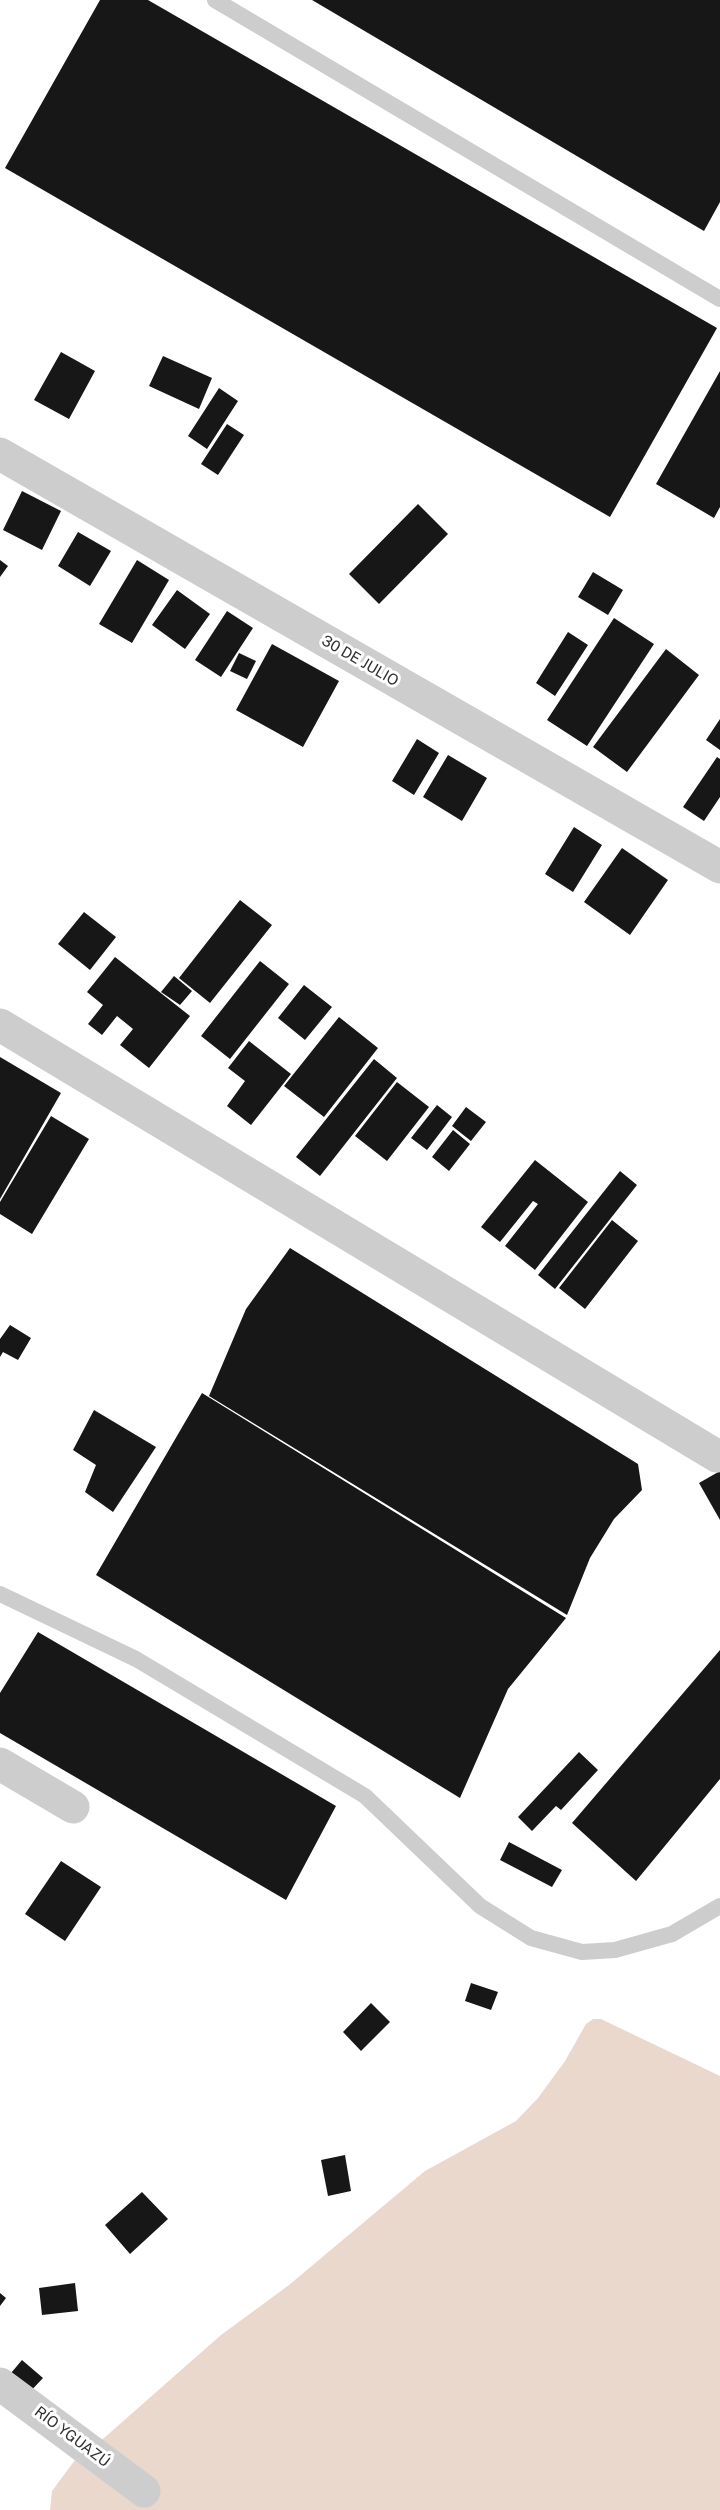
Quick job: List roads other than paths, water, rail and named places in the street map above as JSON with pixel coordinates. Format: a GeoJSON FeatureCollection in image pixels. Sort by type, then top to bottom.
{"type":"FeatureCollection","features":[{"type":"Feature","properties":{"kind":"street","name":"30 DE JULIO"},"geometry":{"type":"LineString","coordinates":[[0,454],[720,867]]}},
{"type":"Feature","properties":{"kind":"street"},"geometry":{"type":"LineString","coordinates":[[0,1025],[717,1456]]}},
{"type":"Feature","properties":{"kind":"street"},"geometry":{"type":"LineString","coordinates":[[0,1764],[73,1807]]}},
{"type":"Feature","properties":{"kind":"street","name":"RÍO YGUAZÚ"},"geometry":{"type":"LineString","coordinates":[[0,2384],[144,2491]]}},
{"type":"Feature","properties":{"kind":"lane"},"geometry":{"type":"LineString","coordinates":[[215,0],[720,299]]}},
{"type":"Feature","properties":{"kind":"lane"},"geometry":{"type":"LineString","coordinates":[[0,1594],[136,1659],[365,1796],[480,1906],[531,1938],[582,1952],[615,1950],[672,1934],[720,1906]]}}]}
